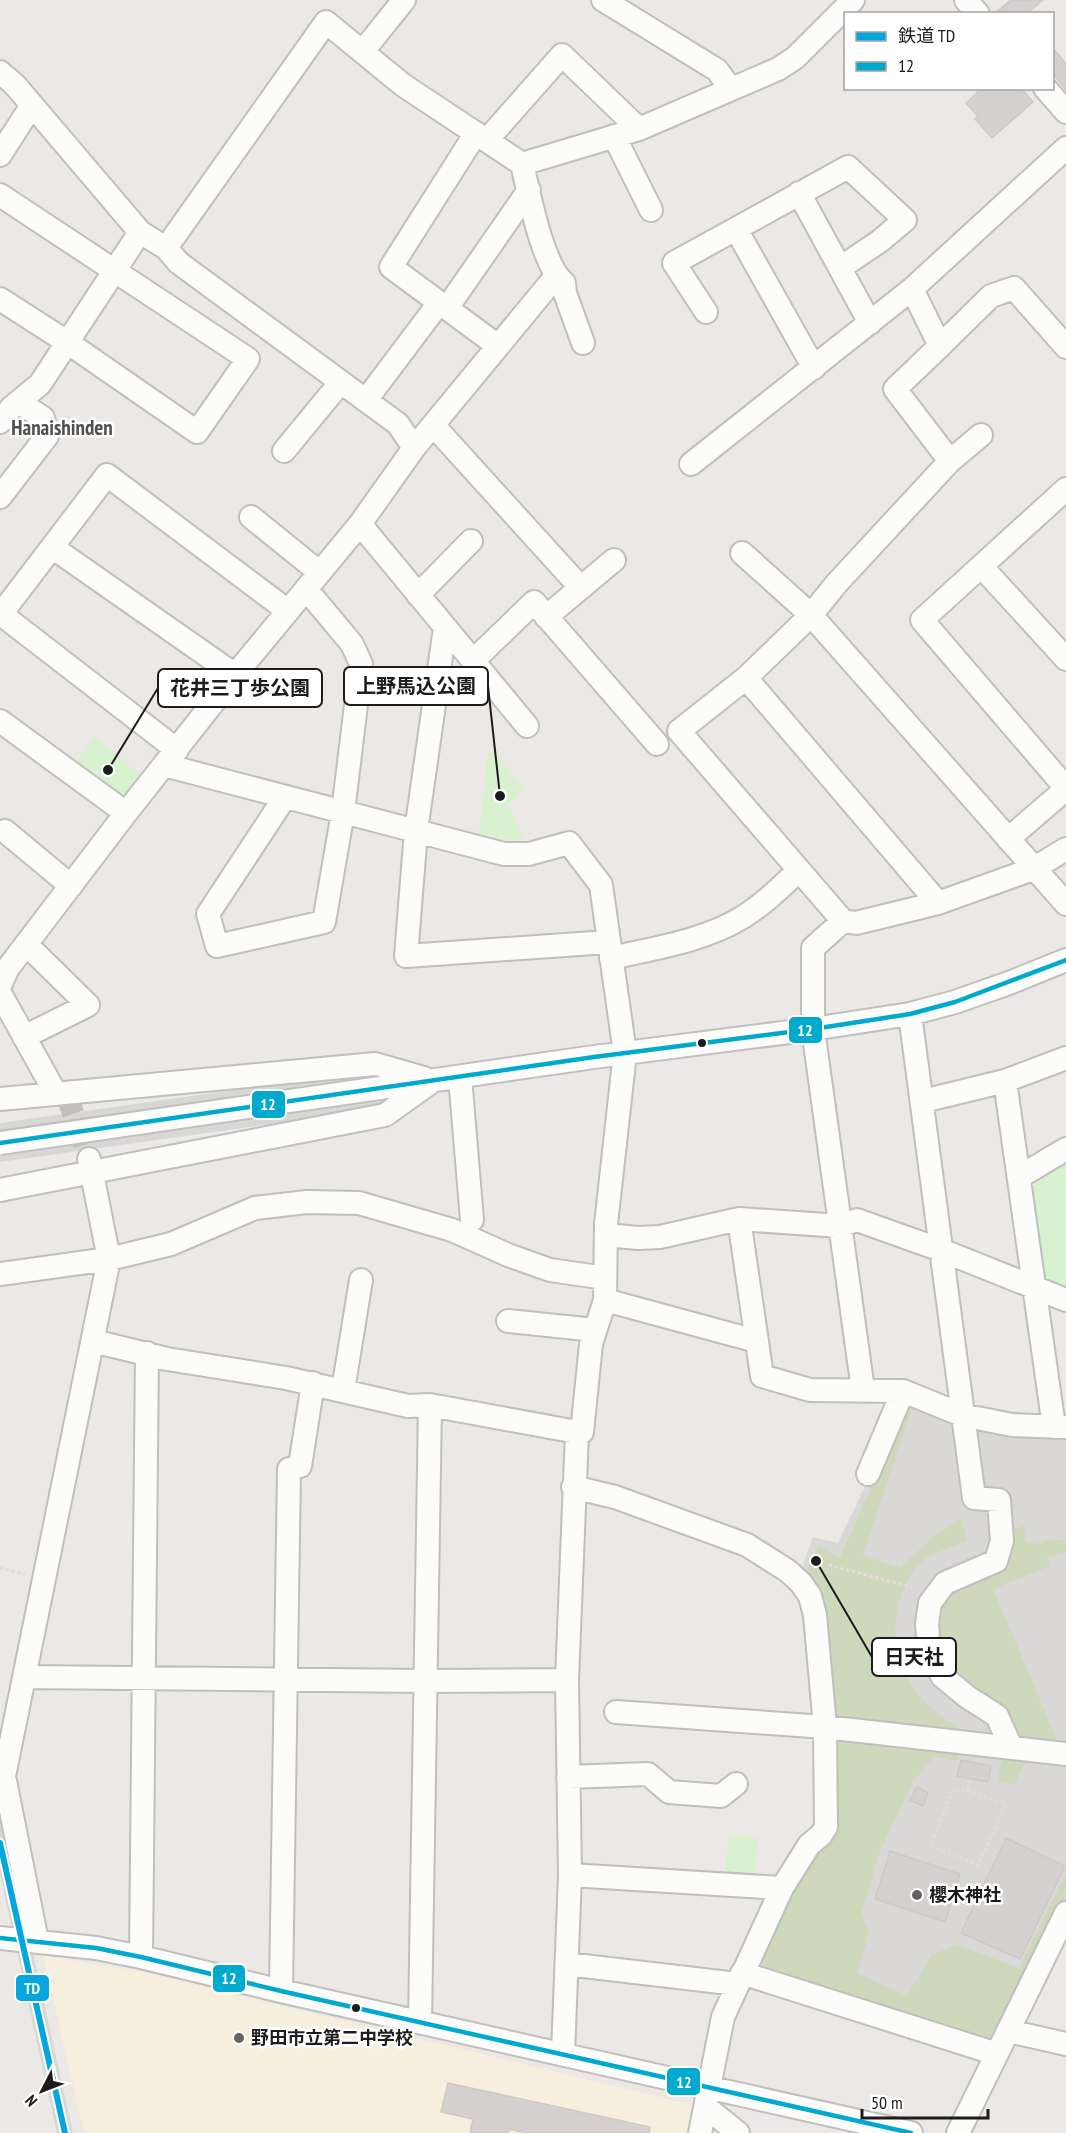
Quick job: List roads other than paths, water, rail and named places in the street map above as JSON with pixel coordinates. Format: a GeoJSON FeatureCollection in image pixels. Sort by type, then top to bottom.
{"type":"FeatureCollection","features":[{"type":"Feature","properties":{"kind":"street"},"geometry":{"type":"LineString","coordinates":[[363,51],[404,0]]}},
{"type":"Feature","properties":{"kind":"street"},"geometry":{"type":"LineString","coordinates":[[603,0],[717,70],[731,89]]}},
{"type":"Feature","properties":{"kind":"street"},"geometry":{"type":"LineString","coordinates":[[966,0],[976,12]]}},
{"type":"Feature","properties":{"kind":"street"},"geometry":{"type":"LineString","coordinates":[[522,164],[639,129],[778,69],[795,58],[847,8]]}},
{"type":"Feature","properties":{"kind":"street"},"geometry":{"type":"LineString","coordinates":[[166,248],[326,22],[403,85],[522,164],[539,231],[556,276],[564,283],[565,293],[583,344]]}},
{"type":"Feature","properties":{"kind":"street"},"geometry":{"type":"LineString","coordinates":[[498,346],[391,267],[482,136],[562,55],[639,129]]}},
{"type":"Feature","properties":{"kind":"street"},"geometry":{"type":"LineString","coordinates":[[0,72],[15,85],[140,232],[166,248],[179,263],[398,424],[414,448]]}},
{"type":"Feature","properties":{"kind":"street"},"geometry":{"type":"LineString","coordinates":[[1047,90],[1066,112]]}},
{"type":"Feature","properties":{"kind":"street"},"geometry":{"type":"LineString","coordinates":[[0,155],[32,105]]}},
{"type":"Feature","properties":{"kind":"street"},"geometry":{"type":"LineString","coordinates":[[614,136],[651,210]]}},
{"type":"Feature","properties":{"kind":"street"},"geometry":{"type":"LineString","coordinates":[[691,464],[912,289],[1066,148]]}},
{"type":"Feature","properties":{"kind":"street"},"geometry":{"type":"LineString","coordinates":[[706,312],[674,263],[848,167],[905,220],[880,241],[840,268]]}},
{"type":"Feature","properties":{"kind":"street"},"geometry":{"type":"LineString","coordinates":[[366,400],[443,305],[529,190]]}},
{"type":"Feature","properties":{"kind":"street"},"geometry":{"type":"LineString","coordinates":[[799,193],[870,323]]}},
{"type":"Feature","properties":{"kind":"street"},"geometry":{"type":"LineString","coordinates":[[0,195],[248,359],[197,432],[67,342],[0,299]]}},
{"type":"Feature","properties":{"kind":"street"},"geometry":{"type":"LineString","coordinates":[[736,229],[814,368]]}},
{"type":"Feature","properties":{"kind":"street"},"geometry":{"type":"LineString","coordinates":[[7,408],[39,384],[140,232]]}},
{"type":"Feature","properties":{"kind":"street"},"geometry":{"type":"LineString","coordinates":[[0,985],[8,968],[126,813],[235,675],[360,524],[414,448],[556,276]]}},
{"type":"Feature","properties":{"kind":"street"},"geometry":{"type":"LineString","coordinates":[[950,461],[895,389],[991,296],[1014,288],[1066,346]]}},
{"type":"Feature","properties":{"kind":"street"},"geometry":{"type":"LineString","coordinates":[[912,289],[940,346]]}},
{"type":"Feature","properties":{"kind":"street"},"geometry":{"type":"LineString","coordinates":[[284,451],[340,382]]}},
{"type":"Feature","properties":{"kind":"street"},"geometry":{"type":"LineString","coordinates":[[0,497],[47,436],[43,418],[7,408]]}},
{"type":"Feature","properties":{"kind":"street"},"geometry":{"type":"LineString","coordinates":[[433,425],[581,588]]}},
{"type":"Feature","properties":{"kind":"street"},"geometry":{"type":"LineString","coordinates":[[981,435],[950,461],[837,583],[811,615],[746,678],[679,731],[843,921],[856,923],[938,903],[1034,869],[1066,849]]}},
{"type":"Feature","properties":{"kind":"street"},"geometry":{"type":"LineString","coordinates":[[93,1341],[167,1359],[313,1383],[408,1406],[430,1405],[582,1432],[591,1344],[605,1289],[606,1224],[625,1053],[601,885],[569,843],[529,854],[504,854],[285,797],[170,757],[1,614],[107,475],[288,611]]}},
{"type":"Feature","properties":{"kind":"street"},"geometry":{"type":"LineString","coordinates":[[1008,839],[1066,788],[922,620],[1066,489]]}},
{"type":"Feature","properties":{"kind":"street"},"geometry":{"type":"LineString","coordinates":[[251,517],[313,581],[352,644],[361,664],[343,812],[324,922],[217,946],[208,914],[285,797]]}},
{"type":"Feature","properties":{"kind":"street"},"geometry":{"type":"LineString","coordinates":[[360,524],[527,726]]}},
{"type":"Feature","properties":{"kind":"street"},"geometry":{"type":"LineString","coordinates":[[418,595],[471,541]]}},
{"type":"Feature","properties":{"kind":"street"},"geometry":{"type":"LineString","coordinates":[[52,548],[235,675]]}},
{"type":"Feature","properties":{"kind":"street"},"geometry":{"type":"LineString","coordinates":[[742,553],[811,615],[1066,904]]}},
{"type":"Feature","properties":{"kind":"street"},"geometry":{"type":"LineString","coordinates":[[546,617],[614,560]]}},
{"type":"Feature","properties":{"kind":"street"},"geometry":{"type":"LineString","coordinates":[[981,566],[1066,659]]}},
{"type":"Feature","properties":{"kind":"street"},"geometry":{"type":"LineString","coordinates":[[473,661],[534,602],[657,744]]}},
{"type":"Feature","properties":{"kind":"street"},"geometry":{"type":"LineString","coordinates":[[445,628],[416,831],[406,956],[610,950],[697,938],[741,919],[765,902],[799,870]]}},
{"type":"Feature","properties":{"kind":"street"},"geometry":{"type":"LineString","coordinates":[[746,678],[938,903]]}},
{"type":"Feature","properties":{"kind":"street"},"geometry":{"type":"LineString","coordinates":[[0,720],[126,813]]}},
{"type":"Feature","properties":{"kind":"street"},"geometry":{"type":"LineString","coordinates":[[5,831],[70,886]]}},
{"type":"Feature","properties":{"kind":"street"},"geometry":{"type":"LineString","coordinates":[[843,921],[813,948],[813,1029],[863,1390]]}},
{"type":"Feature","properties":{"kind":"street"},"geometry":{"type":"LineString","coordinates":[[24,1037],[88,1005],[26,944]]}},
{"type":"Feature","properties":{"kind":"street"},"geometry":{"type":"LineString","coordinates":[[0,1143],[910,1014],[955,1002],[1066,960]]}},
{"type":"Feature","properties":{"kind":"street"},"geometry":{"type":"LineString","coordinates":[[0,993],[57,1094]]}},
{"type":"Feature","properties":{"kind":"street"},"geometry":{"type":"LineString","coordinates":[[910,1014],[974,1498],[999,1500],[1002,1540],[996,1561],[945,1583],[930,1603],[927,1624],[929,1649],[942,1676],[966,1696],[997,1716],[1011,1747]]}},
{"type":"Feature","properties":{"kind":"street"},"geometry":{"type":"LineString","coordinates":[[922,1101],[1005,1081],[1066,1058]]}},
{"type":"Feature","properties":{"kind":"street"},"geometry":{"type":"LineString","coordinates":[[0,1099],[375,1064],[434,1080]]}},
{"type":"Feature","properties":{"kind":"street"},"geometry":{"type":"LineString","coordinates":[[460,1077],[472,1220]]}},
{"type":"Feature","properties":{"kind":"street"},"geometry":{"type":"LineString","coordinates":[[0,1190],[90,1166],[385,1115],[434,1080]]}},
{"type":"Feature","properties":{"kind":"street"},"geometry":{"type":"LineString","coordinates":[[739,1219],[762,1376],[810,1390],[903,1391],[962,1415],[1012,1425],[1060,1427],[1035,1289],[1005,1081]]}},
{"type":"Feature","properties":{"kind":"street"},"geometry":{"type":"LineString","coordinates":[[1019,1177],[1066,1149]]}},
{"type":"Feature","properties":{"kind":"street"},"geometry":{"type":"LineString","coordinates":[[37,1941],[4,1776],[109,1258],[90,1166]]}},
{"type":"Feature","properties":{"kind":"street"},"geometry":{"type":"LineString","coordinates":[[0,1274],[109,1258],[171,1244],[255,1208],[307,1202],[359,1203],[452,1230],[508,1255],[756,1341]]}},
{"type":"Feature","properties":{"kind":"street"},"geometry":{"type":"LineString","coordinates":[[606,1234],[638,1238],[660,1237],[739,1219],[840,1226],[857,1220],[941,1250],[1066,1300]]}},
{"type":"Feature","properties":{"kind":"street"},"geometry":{"type":"LineString","coordinates":[[343,1390],[361,1280]]}},
{"type":"Feature","properties":{"kind":"street"},"geometry":{"type":"LineString","coordinates":[[508,1321],[595,1330]]}},
{"type":"Feature","properties":{"kind":"street"},"geometry":{"type":"LineString","coordinates":[[141,1957],[147,1353]]}},
{"type":"Feature","properties":{"kind":"street"},"geometry":{"type":"LineString","coordinates":[[281,1991],[289,1469],[300,1466],[313,1383]]}},
{"type":"Feature","properties":{"kind":"street"},"geometry":{"type":"LineString","coordinates":[[868,1474],[903,1391]]}},
{"type":"Feature","properties":{"kind":"street"},"geometry":{"type":"LineString","coordinates":[[420,2022],[430,1405]]}},
{"type":"Feature","properties":{"kind":"street"},"geometry":{"type":"LineString","coordinates":[[563,2054],[570,1875],[567,1680],[577,1432]]}},
{"type":"Feature","properties":{"kind":"street"},"geometry":{"type":"LineString","coordinates":[[573,1487],[615,1497],[747,1545],[788,1571],[801,1584],[810,1596],[815,1615],[825,1727],[826,1827],[821,1835],[809,1845],[782,1888],[723,2017],[699,2133]]}},
{"type":"Feature","properties":{"kind":"street"},"geometry":{"type":"LineString","coordinates":[[25,1677],[567,1680]]}},
{"type":"Feature","properties":{"kind":"street"},"geometry":{"type":"LineString","coordinates":[[616,1712],[825,1727],[1066,1754]]}},
{"type":"Feature","properties":{"kind":"street"},"geometry":{"type":"LineString","coordinates":[[568,1777],[648,1774],[669,1792],[722,1796],[736,1784]]}},
{"type":"Feature","properties":{"kind":"street"},"geometry":{"type":"LineString","coordinates":[[570,1875],[782,1888]]}},
{"type":"Feature","properties":{"kind":"street"},"geometry":{"type":"LineString","coordinates":[[958,2133],[1066,1913]]}},
{"type":"Feature","properties":{"kind":"street"},"geometry":{"type":"LineString","coordinates":[[0,1938],[96,1948],[141,1957],[563,2054],[707,2098],[911,2133]]}},
{"type":"Feature","properties":{"kind":"street"},"geometry":{"type":"LineString","coordinates":[[567,1964],[739,1979],[997,2054]]}},
{"type":"Feature","properties":{"kind":"street"},"geometry":{"type":"LineString","coordinates":[[1008,2031],[1066,2044]]}},
{"type":"Feature","properties":{"kind":"street"},"geometry":{"type":"LineString","coordinates":[[707,2098],[738,2133]]}},
{"type":"Feature","properties":{"kind":"tunnel"},"geometry":{"type":"LineString","coordinates":[[66,1093],[89,1159]]}},
{"type":"Feature","properties":{"kind":"rail line","name":"TD"},"geometry":{"type":"LineString","coordinates":[[0,1843],[65,2133]]}},
{"type":"Feature","properties":{"kind":"place","name":"花井三丁歩公園"},"geometry":{"type":"Point","coordinates":[108,770]}},
{"type":"Feature","properties":{"kind":"place","name":"上野馬込公園"},"geometry":{"type":"Point","coordinates":[500,796]}},
{"type":"Feature","properties":{"kind":"place","name":"日天社"},"geometry":{"type":"Point","coordinates":[816,1561]}},
{"type":"Feature","properties":{"kind":"place","name":"櫻木神社"},"geometry":{"type":"Point","coordinates":[917,1895]}},
{"type":"Feature","properties":{"kind":"place","name":"野田市立第二中学校"},"geometry":{"type":"Point","coordinates":[239,2038]}},
{"type":"Feature","properties":{"kind":"district","name":"Hanaishinden"},"geometry":{"type":"Point","coordinates":[62,428]}}]}
